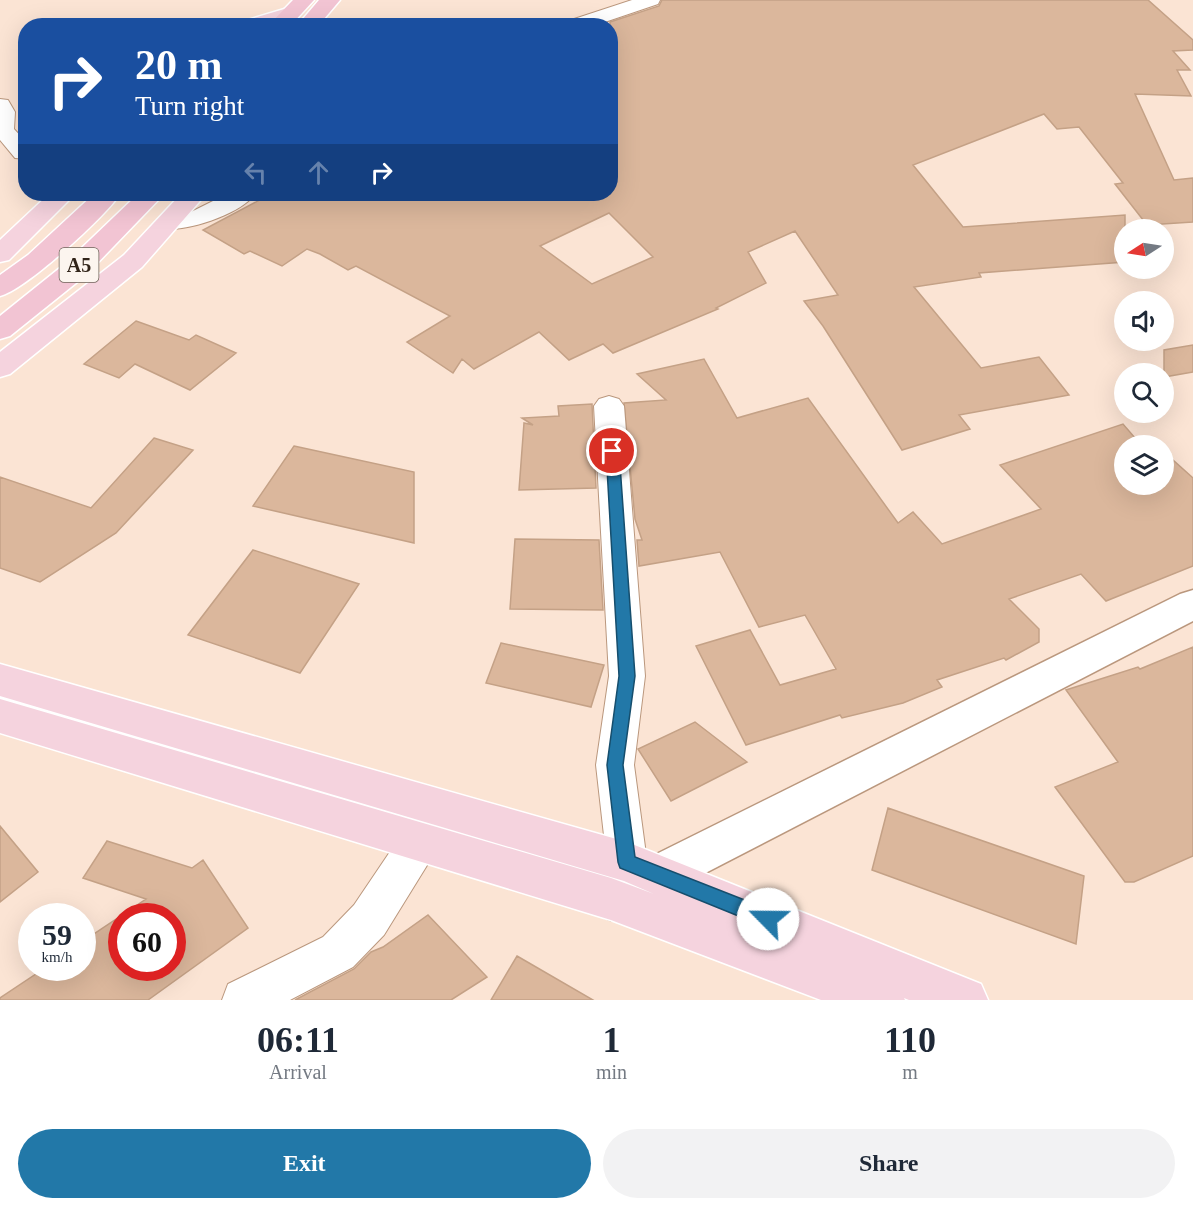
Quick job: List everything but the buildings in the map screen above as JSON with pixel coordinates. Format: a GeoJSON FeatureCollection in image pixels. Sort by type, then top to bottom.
{"type":"FeatureCollection","features":[{"type":"Feature","properties":{"kind":"highway"},"geometry":{"type":"LineString","coordinates":[[317,18],[330,0]]}},
{"type":"Feature","properties":{"kind":"highway","name":"A5"},"geometry":{"type":"LineString","coordinates":[[0,288],[37,261],[101,201]]}},
{"type":"Feature","properties":{"kind":"highway","name":"A5"},"geometry":{"type":"LineString","coordinates":[[0,330],[76,269],[145,201]]}},
{"type":"Feature","properties":{"kind":"main road"},"geometry":{"type":"LineString","coordinates":[[274,18],[291,13]]}},
{"type":"Feature","properties":{"kind":"main road"},"geometry":{"type":"LineString","coordinates":[[0,254],[56,201]]}},
{"type":"Feature","properties":{"kind":"main road"},"geometry":{"type":"LineString","coordinates":[[0,367],[133,261],[188,201]]}},
{"type":"Feature","properties":{"kind":"main road"},"geometry":{"type":"LineString","coordinates":[[0,680],[632,878],[965,1000]]}},
{"type":"Feature","properties":{"kind":"main road"},"geometry":{"type":"LineString","coordinates":[[0,716],[420,841],[632,878],[882,1000]]}},
{"type":"Feature","properties":{"kind":"street"},"geometry":{"type":"LineString","coordinates":[[596,18],[651,0]]}},
{"type":"Feature","properties":{"kind":"street"},"geometry":{"type":"LineString","coordinates":[[0,105],[4,112],[3,130],[18,147]]}},
{"type":"Feature","properties":{"kind":"street"},"geometry":{"type":"LineString","coordinates":[[168,223],[188,222],[204,217],[231,201]]}},
{"type":"Feature","properties":{"kind":"street"},"geometry":{"type":"LineString","coordinates":[[609,406],[627,676],[615,765],[632,878],[1193,604]]}},
{"type":"Feature","properties":{"kind":"street"},"geometry":{"type":"LineString","coordinates":[[244,1000],[338,952],[369,920],[420,841]]}},
{"type":"Feature","properties":{"kind":"route"},"geometry":{"type":"LineString","coordinates":[[612,451],[627,676],[615,765],[627,862],[768,919]]}}]}
